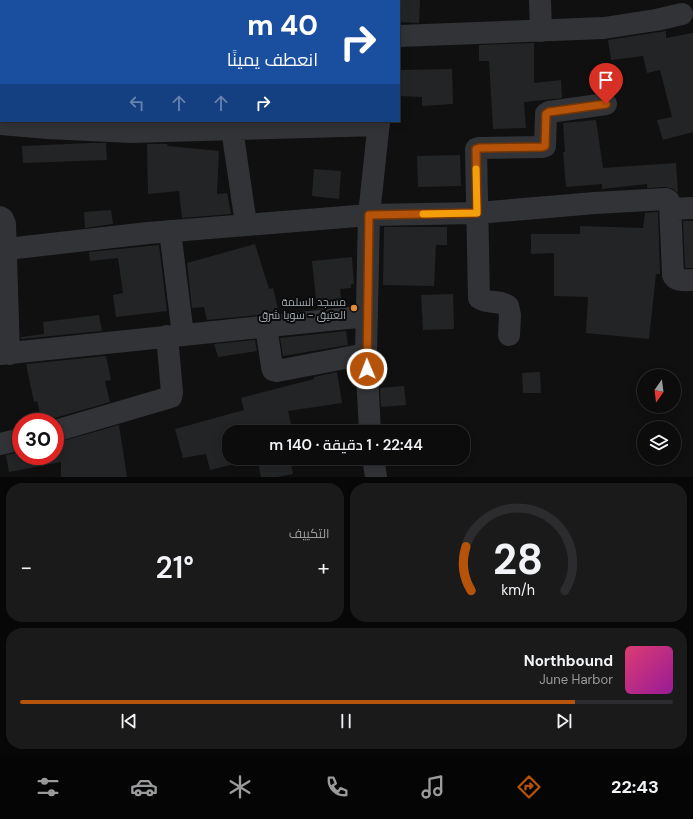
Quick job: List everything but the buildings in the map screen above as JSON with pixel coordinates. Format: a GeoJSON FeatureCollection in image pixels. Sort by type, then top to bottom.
{"type":"FeatureCollection","features":[{"type":"Feature","properties":{"kind":"street"},"geometry":{"type":"LineString","coordinates":[[540,0],[541,31]]}},
{"type":"Feature","properties":{"kind":"street"},"geometry":{"type":"LineString","coordinates":[[400,36],[604,28],[650,21],[682,14]]}},
{"type":"Feature","properties":{"kind":"street"},"geometry":{"type":"LineString","coordinates":[[509,335],[510,314],[508,306],[503,302],[485,302],[479,298],[476,149],[545,146],[546,114],[549,112],[606,104]]}},
{"type":"Feature","properties":{"kind":"street"},"geometry":{"type":"LineString","coordinates":[[0,124],[131,132],[148,126],[232,129],[379,123],[369,215],[366,354],[370,425]]}},
{"type":"Feature","properties":{"kind":"street"},"geometry":{"type":"LineString","coordinates":[[232,129],[246,224]]}},
{"type":"Feature","properties":{"kind":"street"},"geometry":{"type":"LineString","coordinates":[[7,249],[246,224],[369,215],[477,213],[595,203],[666,199],[669,201],[670,209],[674,278],[678,280],[693,280]]}},
{"type":"Feature","properties":{"kind":"street"},"geometry":{"type":"LineString","coordinates":[[670,209],[693,208]]}},
{"type":"Feature","properties":{"kind":"street"},"geometry":{"type":"LineString","coordinates":[[0,217],[3,219],[5,224],[7,249],[4,354],[367,316]]}},
{"type":"Feature","properties":{"kind":"street"},"geometry":{"type":"LineString","coordinates":[[64,429],[171,396],[175,336],[170,231]]}},
{"type":"Feature","properties":{"kind":"street"},"geometry":{"type":"LineString","coordinates":[[266,326],[273,370],[277,371],[366,354]]}},
{"type":"Feature","properties":{"kind":"street"},"geometry":{"type":"LineString","coordinates":[[0,444],[12,441]]}},
{"type":"Feature","properties":{"kind":"street"},"geometry":{"type":"LineString","coordinates":[[374,465],[376,477]]}},
{"type":"Feature","properties":{"kind":"slow traffic"},"geometry":{"type":"LineString","coordinates":[[423,214],[477,213],[476,169]]}},
{"type":"Feature","properties":{"kind":"place","name":"مسجد السلمة العتيق - سوبا شرق"},"geometry":{"type":"Point","coordinates":[354,308]}},
{"type":"Feature","properties":{"kind":"route"},"geometry":{"type":"LineString","coordinates":[[367,369],[369,215],[477,213],[476,149],[545,146],[546,114],[549,112],[606,104]]}}]}
